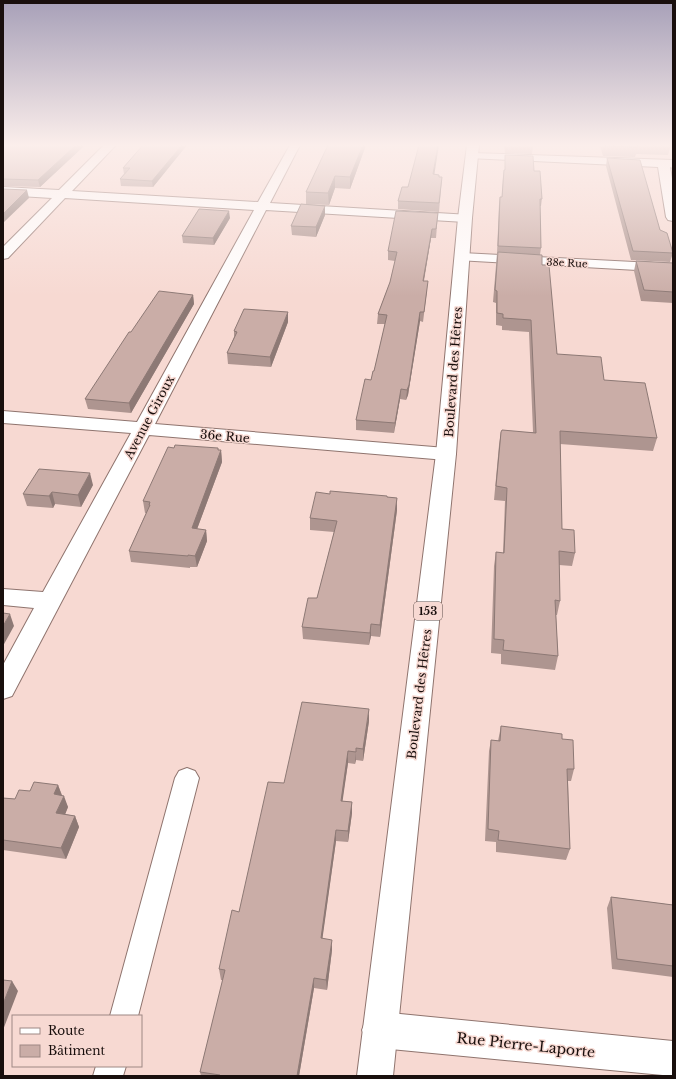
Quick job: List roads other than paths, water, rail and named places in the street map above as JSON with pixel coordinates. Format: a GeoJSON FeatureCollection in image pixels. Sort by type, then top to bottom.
{"type":"FeatureCollection","features":[{"type":"Feature","properties":{"kind":"street"},"geometry":{"type":"LineString","coordinates":[[3,255],[61,195]]}},
{"type":"Feature","properties":{"kind":"street"},"geometry":{"type":"LineString","coordinates":[[85,195],[465,218]]}},
{"type":"Feature","properties":{"kind":"street","name":"Avenue Giroux"},"geometry":{"type":"LineString","coordinates":[[3,690],[268,195]]}},
{"type":"Feature","properties":{"kind":"street","name":"Boulevard des Hêtres"},"geometry":{"type":"LineString","coordinates":[[375,1076],[446,454],[468,195]]}},
{"type":"Feature","properties":{"kind":"street"},"geometry":{"type":"LineString","coordinates":[[671,195],[673,217]]}},
{"type":"Feature","properties":{"kind":"street","name":"38e Rue"},"geometry":{"type":"LineString","coordinates":[[462,257],[673,268]]}},
{"type":"Feature","properties":{"kind":"street","name":"36e Rue"},"geometry":{"type":"LineString","coordinates":[[3,417],[446,454]]}},
{"type":"Feature","properties":{"kind":"street"},"geometry":{"type":"LineString","coordinates":[[3,597],[50,601]]}},
{"type":"Feature","properties":{"kind":"street","name":"Rue Pierre-Laporte"},"geometry":{"type":"LineString","coordinates":[[380,1030],[673,1059]]}},
{"type":"Feature","properties":{"kind":"lane"},"geometry":{"type":"LineString","coordinates":[[124,1015],[187,778]]}}]}
